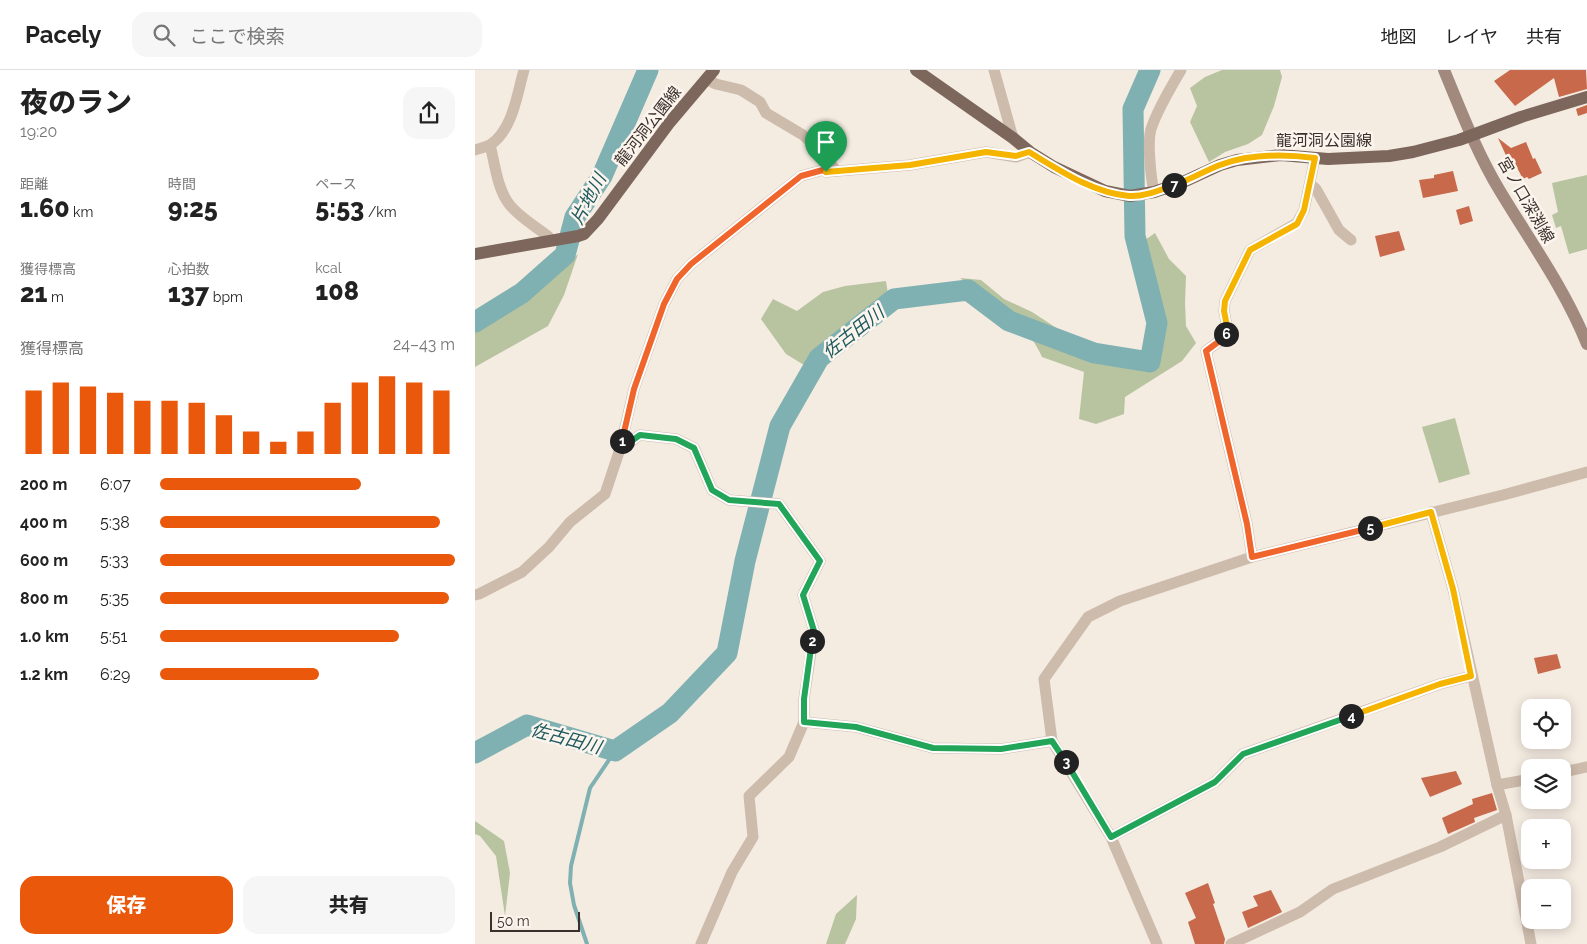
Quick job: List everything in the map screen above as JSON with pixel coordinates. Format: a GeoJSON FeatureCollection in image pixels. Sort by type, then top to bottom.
{"type":"FeatureCollection","features":[{"type":"Feature","properties":{"kind":"main road","name":"龍河洞公園線"},"geometry":{"type":"LineString","coordinates":[[916,70],[1013,138],[1029,152],[1054,167],[1088,184],[1116,194],[1130,196],[1150,193],[1181,183],[1220,165],[1237,160],[1281,155],[1329,159],[1389,156],[1420,150],[1587,97]]}},
{"type":"Feature","properties":{"kind":"main road","name":"宮ノ口深渕線"},"geometry":{"type":"LineString","coordinates":[[1444,70],[1472,135],[1499,189],[1560,288],[1587,344]]}},
{"type":"Feature","properties":{"kind":"main road","name":"龍河洞公園線"},"geometry":{"type":"LineString","coordinates":[[475,254],[584,234],[598,219],[670,122],[710,74]]}},
{"type":"Feature","properties":{"kind":"street"},"geometry":{"type":"LineString","coordinates":[[475,150],[490,145],[505,129],[524,70]]}},
{"type":"Feature","properties":{"kind":"street"},"geometry":{"type":"LineString","coordinates":[[994,70],[1013,138]]}},
{"type":"Feature","properties":{"kind":"street"},"geometry":{"type":"LineString","coordinates":[[1150,193],[1150,131],[1164,98],[1181,70]]}},
{"type":"Feature","properties":{"kind":"street"},"geometry":{"type":"LineString","coordinates":[[710,74],[716,84],[741,90],[760,102],[766,113],[803,135],[824,154],[836,171]]}},
{"type":"Feature","properties":{"kind":"street"},"geometry":{"type":"LineString","coordinates":[[490,145],[504,196],[510,205],[553,241]]}},
{"type":"Feature","properties":{"kind":"street"},"geometry":{"type":"LineString","coordinates":[[475,595],[522,572],[549,547],[570,522],[605,494],[620,449],[634,389],[664,304],[677,279],[691,264],[801,176],[823,170],[826,172],[910,165],[986,152],[1016,156],[1029,152]]}},
{"type":"Feature","properties":{"kind":"street"},"geometry":{"type":"LineString","coordinates":[[1252,557],[1247,524],[1206,351],[1225,337],[1227,326],[1224,311],[1225,301],[1250,250],[1297,224],[1304,210],[1315,158]]}},
{"type":"Feature","properties":{"kind":"street"},"geometry":{"type":"LineString","coordinates":[[1310,184],[1316,189],[1339,230],[1351,240]]}},
{"type":"Feature","properties":{"kind":"street"},"geometry":{"type":"LineString","coordinates":[[620,449],[640,435],[676,439],[694,448],[712,490],[729,500],[779,504],[820,561],[803,595],[814,631],[804,699],[804,722],[789,757],[749,796],[753,837],[732,872],[701,944]]}},
{"type":"Feature","properties":{"kind":"street"},"geometry":{"type":"LineString","coordinates":[[1157,944],[1111,837],[1052,741],[1044,679],[1088,616],[1121,601],[1252,557],[1587,472]]}},
{"type":"Feature","properties":{"kind":"street"},"geometry":{"type":"LineString","coordinates":[[1431,512],[1453,589],[1471,676],[1506,815],[1531,944]]}},
{"type":"Feature","properties":{"kind":"street"},"geometry":{"type":"LineString","coordinates":[[1111,837],[1215,782],[1243,754],[1440,684],[1471,676]]}},
{"type":"Feature","properties":{"kind":"street"},"geometry":{"type":"LineString","coordinates":[[804,722],[856,727],[933,748],[1001,749],[1052,741]]}},
{"type":"Feature","properties":{"kind":"street"},"geometry":{"type":"LineString","coordinates":[[1571,770],[1587,767]]}},
{"type":"Feature","properties":{"kind":"street"},"geometry":{"type":"LineString","coordinates":[[1497,785],[1521,781]]}},
{"type":"Feature","properties":{"kind":"street"},"geometry":{"type":"LineString","coordinates":[[1231,944],[1300,912],[1333,889],[1440,847],[1506,815]]}},
{"type":"Feature","properties":{"kind":"green space"},"geometry":{"type":"Polygon","coordinates":[[[1222,70],[1280,70],[1282,77],[1274,106],[1262,135],[1248,144],[1225,152],[1209,162],[1190,122],[1197,106],[1190,88],[1205,77],[1222,70]]]}},
{"type":"Feature","properties":{"kind":"green space"},"geometry":{"type":"Polygon","coordinates":[[[1587,175],[1587,249],[1569,254],[1561,226],[1556,228],[1552,215],[1558,212],[1552,183],[1587,175]]]}},
{"type":"Feature","properties":{"kind":"green space"},"geometry":{"type":"Polygon","coordinates":[[[1155,233],[1169,259],[1186,276],[1186,326],[1196,343],[1182,361],[1125,397],[1124,414],[1096,424],[1079,419],[1084,372],[1042,357],[1035,343],[1017,322],[960,278],[981,280],[1004,299],[1032,312],[1075,343],[1106,354],[1132,359],[1152,354],[1156,328],[1154,290],[1140,253],[1145,240],[1155,233]]]}},
{"type":"Feature","properties":{"kind":"green space"},"geometry":{"type":"Polygon","coordinates":[[[578,254],[564,295],[548,326],[475,367],[475,326],[539,289],[578,254]]]}},
{"type":"Feature","properties":{"kind":"green space"},"geometry":{"type":"Polygon","coordinates":[[[886,281],[888,294],[873,314],[841,333],[804,365],[786,354],[761,319],[773,299],[797,311],[823,292],[845,286],[886,281]]]}},
{"type":"Feature","properties":{"kind":"green space"},"geometry":{"type":"Polygon","coordinates":[[[1455,418],[1470,474],[1439,483],[1422,427],[1455,418]]]}},
{"type":"Feature","properties":{"kind":"green space"},"geometry":{"type":"Polygon","coordinates":[[[475,821],[504,841],[510,873],[505,916],[496,856],[480,836],[475,834],[475,821]]]}},
{"type":"Feature","properties":{"kind":"green space"},"geometry":{"type":"Polygon","coordinates":[[[857,895],[856,919],[845,944],[826,944],[836,914],[857,895]]]}},
{"type":"Feature","properties":{"kind":"building"},"geometry":{"type":"Polygon","coordinates":[[[1510,70],[1586,70],[1587,89],[1559,97],[1554,78],[1515,106],[1494,81],[1510,70]]]}},
{"type":"Feature","properties":{"kind":"building"},"geometry":{"type":"Polygon","coordinates":[[[1587,105],[1587,113],[1578,116],[1576,109],[1587,105]]]}},
{"type":"Feature","properties":{"kind":"building"},"geometry":{"type":"Polygon","coordinates":[[[1498,138],[1511,148],[1526,142],[1533,159],[1535,158],[1542,173],[1529,179],[1527,177],[1523,179],[1513,160],[1509,162],[1498,138]]]}},
{"type":"Feature","properties":{"kind":"building"},"geometry":{"type":"Polygon","coordinates":[[[1453,171],[1458,191],[1423,198],[1419,180],[1434,178],[1434,175],[1453,171]]]}},
{"type":"Feature","properties":{"kind":"building"},"geometry":{"type":"Polygon","coordinates":[[[1469,206],[1473,221],[1460,225],[1456,210],[1469,206]]]}},
{"type":"Feature","properties":{"kind":"building"},"geometry":{"type":"Polygon","coordinates":[[[1399,231],[1405,250],[1380,257],[1375,236],[1399,231]]]}},
{"type":"Feature","properties":{"kind":"building"},"geometry":{"type":"Polygon","coordinates":[[[1557,654],[1561,668],[1538,674],[1534,658],[1557,654]]]}},
{"type":"Feature","properties":{"kind":"building"},"geometry":{"type":"Polygon","coordinates":[[[1456,771],[1462,784],[1430,797],[1421,778],[1456,771]]]}},
{"type":"Feature","properties":{"kind":"building"},"geometry":{"type":"Polygon","coordinates":[[[1492,793],[1497,810],[1474,818],[1475,822],[1448,834],[1442,818],[1473,804],[1472,799],[1492,793]]]}},
{"type":"Feature","properties":{"kind":"building"},"geometry":{"type":"Polygon","coordinates":[[[1208,883],[1225,939],[1224,944],[1195,944],[1188,922],[1196,918],[1185,893],[1208,883]]]}},
{"type":"Feature","properties":{"kind":"building"},"geometry":{"type":"Polygon","coordinates":[[[1271,890],[1282,912],[1248,928],[1242,912],[1258,906],[1253,896],[1271,890]]]}},
{"type":"Feature","properties":{"kind":"waterway","name":"片地川"},"geometry":{"type":"LineString","coordinates":[[475,322],[522,293],[565,255],[575,217],[602,176],[648,70]]}},
{"type":"Feature","properties":{"kind":"waterway","name":"佐古田川"},"geometry":{"type":"LineString","coordinates":[[475,753],[527,725],[615,751],[670,713],[727,653],[745,561],[780,426],[819,358],[894,299],[968,290],[1009,321],[1094,353],[1150,362],[1157,323],[1135,236],[1133,109],[1150,70]]}},
{"type":"Feature","properties":{"kind":"waterway"},"geometry":{"type":"LineString","coordinates":[[587,944],[574,905],[570,883],[571,866],[590,788],[615,751]]}},
{"type":"Feature","properties":{"kind":"route"},"geometry":{"type":"LineString","coordinates":[[986,152],[1016,156],[1029,152],[1088,184],[1105,191],[1130,196],[1155,192],[1181,183],[1220,165],[1237,160],[1281,155],[1315,158],[1304,210],[1297,224],[1250,250],[1225,301],[1224,311],[1227,326],[1225,337],[1206,351],[1247,524],[1252,557],[1431,512],[1453,589],[1471,676],[1440,684],[1243,754],[1215,782],[1111,837],[1052,741],[1001,749],[933,748],[856,727],[804,722],[804,699],[814,631],[803,595],[820,561],[779,504],[729,500],[712,490],[694,448],[676,439],[640,435],[620,449],[634,389],[664,304],[677,279],[691,264],[801,176],[823,170],[826,172],[910,165],[986,152]]}}]}
